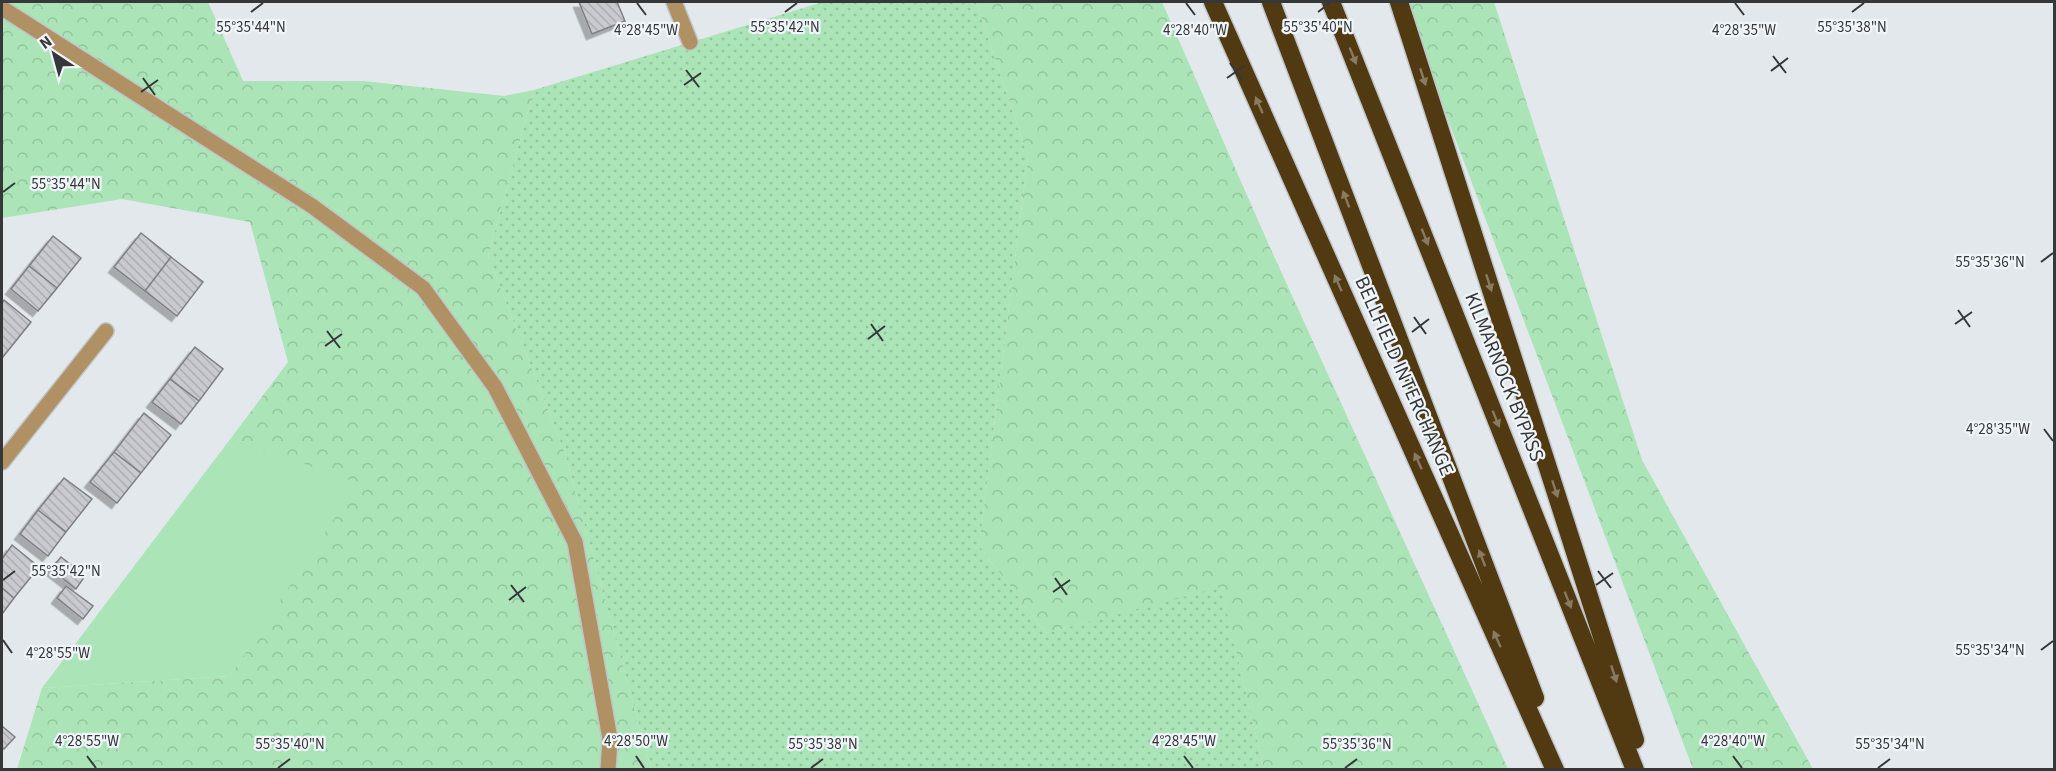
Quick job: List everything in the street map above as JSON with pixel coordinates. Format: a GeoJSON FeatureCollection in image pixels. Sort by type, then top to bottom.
{"type":"FeatureCollection","features":[{"type":"Feature","properties":{"kind":"highway","name":"BELLFIELD INTERCHANGE"},"geometry":{"type":"LineString","coordinates":[[1213,2],[1555,770]]}},
{"type":"Feature","properties":{"kind":"highway"},"geometry":{"type":"LineString","coordinates":[[1270,2],[1563,770]]}},
{"type":"Feature","properties":{"kind":"highway","name":"KILMARNOCK BYPASS"},"geometry":{"type":"LineString","coordinates":[[1331,2],[1635,770]]}},
{"type":"Feature","properties":{"kind":"highway"},"geometry":{"type":"LineString","coordinates":[[1399,2],[1645,770]]}},
{"type":"Feature","properties":{"kind":"street"},"geometry":{"type":"LineString","coordinates":[[674,2],[690,42]]}},
{"type":"Feature","properties":{"kind":"street"},"geometry":{"type":"LineString","coordinates":[[2,8],[312,206],[423,288],[495,387],[575,542],[609,739],[609,770]]}},
{"type":"Feature","properties":{"kind":"street"},"geometry":{"type":"LineString","coordinates":[[2,462],[106,331]]}},
{"type":"Feature","properties":{"kind":"green space"},"geometry":{"type":"Polygon","coordinates":[[[2,2],[208,2],[243,81],[363,81],[504,96],[534,90],[488,256],[565,453],[651,769],[17,769],[42,688],[230,676],[358,483],[231,438],[288,362],[250,222],[122,199],[2,218],[2,2]]]}},
{"type":"Feature","properties":{"kind":"green space"},"geometry":{"type":"Polygon","coordinates":[[[823,2],[976,2],[1028,156],[979,546],[1046,633],[1221,587],[1264,769],[651,769],[565,453],[488,256],[534,90],[823,2]]]}},
{"type":"Feature","properties":{"kind":"green space"},"geometry":{"type":"Polygon","coordinates":[[[976,2],[1162,2],[1268,243],[1508,769],[1264,769],[1221,588],[1046,633],[979,546],[1028,156],[976,2]]]}},
{"type":"Feature","properties":{"kind":"green space"},"geometry":{"type":"Polygon","coordinates":[[[1407,2],[1494,2],[1642,460],[1813,769],[1693,769],[1418,40],[1407,2]]]}},
{"type":"Feature","properties":{"kind":"green space"},"geometry":{"type":"Polygon","coordinates":[[[231,438],[359,483],[230,676],[42,688],[231,438]]]}},
{"type":"Feature","properties":{"kind":"building"},"geometry":{"type":"Polygon","coordinates":[[[579,2],[617,2],[625,21],[592,34],[579,2]]]}},
{"type":"Feature","properties":{"kind":"building"},"geometry":{"type":"Polygon","coordinates":[[[141,233],[171,257],[145,291],[114,267],[141,233]]]}},
{"type":"Feature","properties":{"kind":"building"},"geometry":{"type":"Polygon","coordinates":[[[53,236],[81,258],[57,288],[29,266],[53,236]]]}},
{"type":"Feature","properties":{"kind":"building"},"geometry":{"type":"Polygon","coordinates":[[[171,257],[203,282],[177,316],[145,291],[171,257]]]}},
{"type":"Feature","properties":{"kind":"building"},"geometry":{"type":"Polygon","coordinates":[[[29,266],[57,288],[38,311],[11,289],[29,266]]]}},
{"type":"Feature","properties":{"kind":"building"},"geometry":{"type":"Polygon","coordinates":[[[4,300],[31,322],[2,358],[2,303],[4,300]]]}},
{"type":"Feature","properties":{"kind":"building"},"geometry":{"type":"Polygon","coordinates":[[[195,347],[223,369],[199,401],[170,379],[195,347]]]}},
{"type":"Feature","properties":{"kind":"building"},"geometry":{"type":"Polygon","coordinates":[[[170,379],[199,401],[181,424],[152,402],[170,379]]]}},
{"type":"Feature","properties":{"kind":"building"},"geometry":{"type":"Polygon","coordinates":[[[144,413],[171,435],[141,473],[114,452],[144,413]]]}},
{"type":"Feature","properties":{"kind":"building"},"geometry":{"type":"Polygon","coordinates":[[[114,452],[141,473],[117,503],[90,482],[114,452]]]}},
{"type":"Feature","properties":{"kind":"building"},"geometry":{"type":"Polygon","coordinates":[[[64,478],[92,499],[66,532],[38,510],[64,478]]]}},
{"type":"Feature","properties":{"kind":"building"},"geometry":{"type":"Polygon","coordinates":[[[38,510],[66,532],[48,556],[20,534],[38,510]]]}},
{"type":"Feature","properties":{"kind":"building"},"geometry":{"type":"Polygon","coordinates":[[[12,545],[39,567],[14,598],[2,588],[2,559],[12,545]]]}},
{"type":"Feature","properties":{"kind":"building"},"geometry":{"type":"Polygon","coordinates":[[[61,557],[85,576],[76,589],[51,569],[61,557]]]}},
{"type":"Feature","properties":{"kind":"building"},"geometry":{"type":"Polygon","coordinates":[[[66,586],[93,606],[83,619],[57,598],[66,586]]]}},
{"type":"Feature","properties":{"kind":"building"},"geometry":{"type":"Polygon","coordinates":[[[2,588],[14,598],[2,614],[2,588]]]}},
{"type":"Feature","properties":{"kind":"building"},"geometry":{"type":"Polygon","coordinates":[[[2,726],[15,737],[4,749],[2,747],[2,726]]]}}]}
